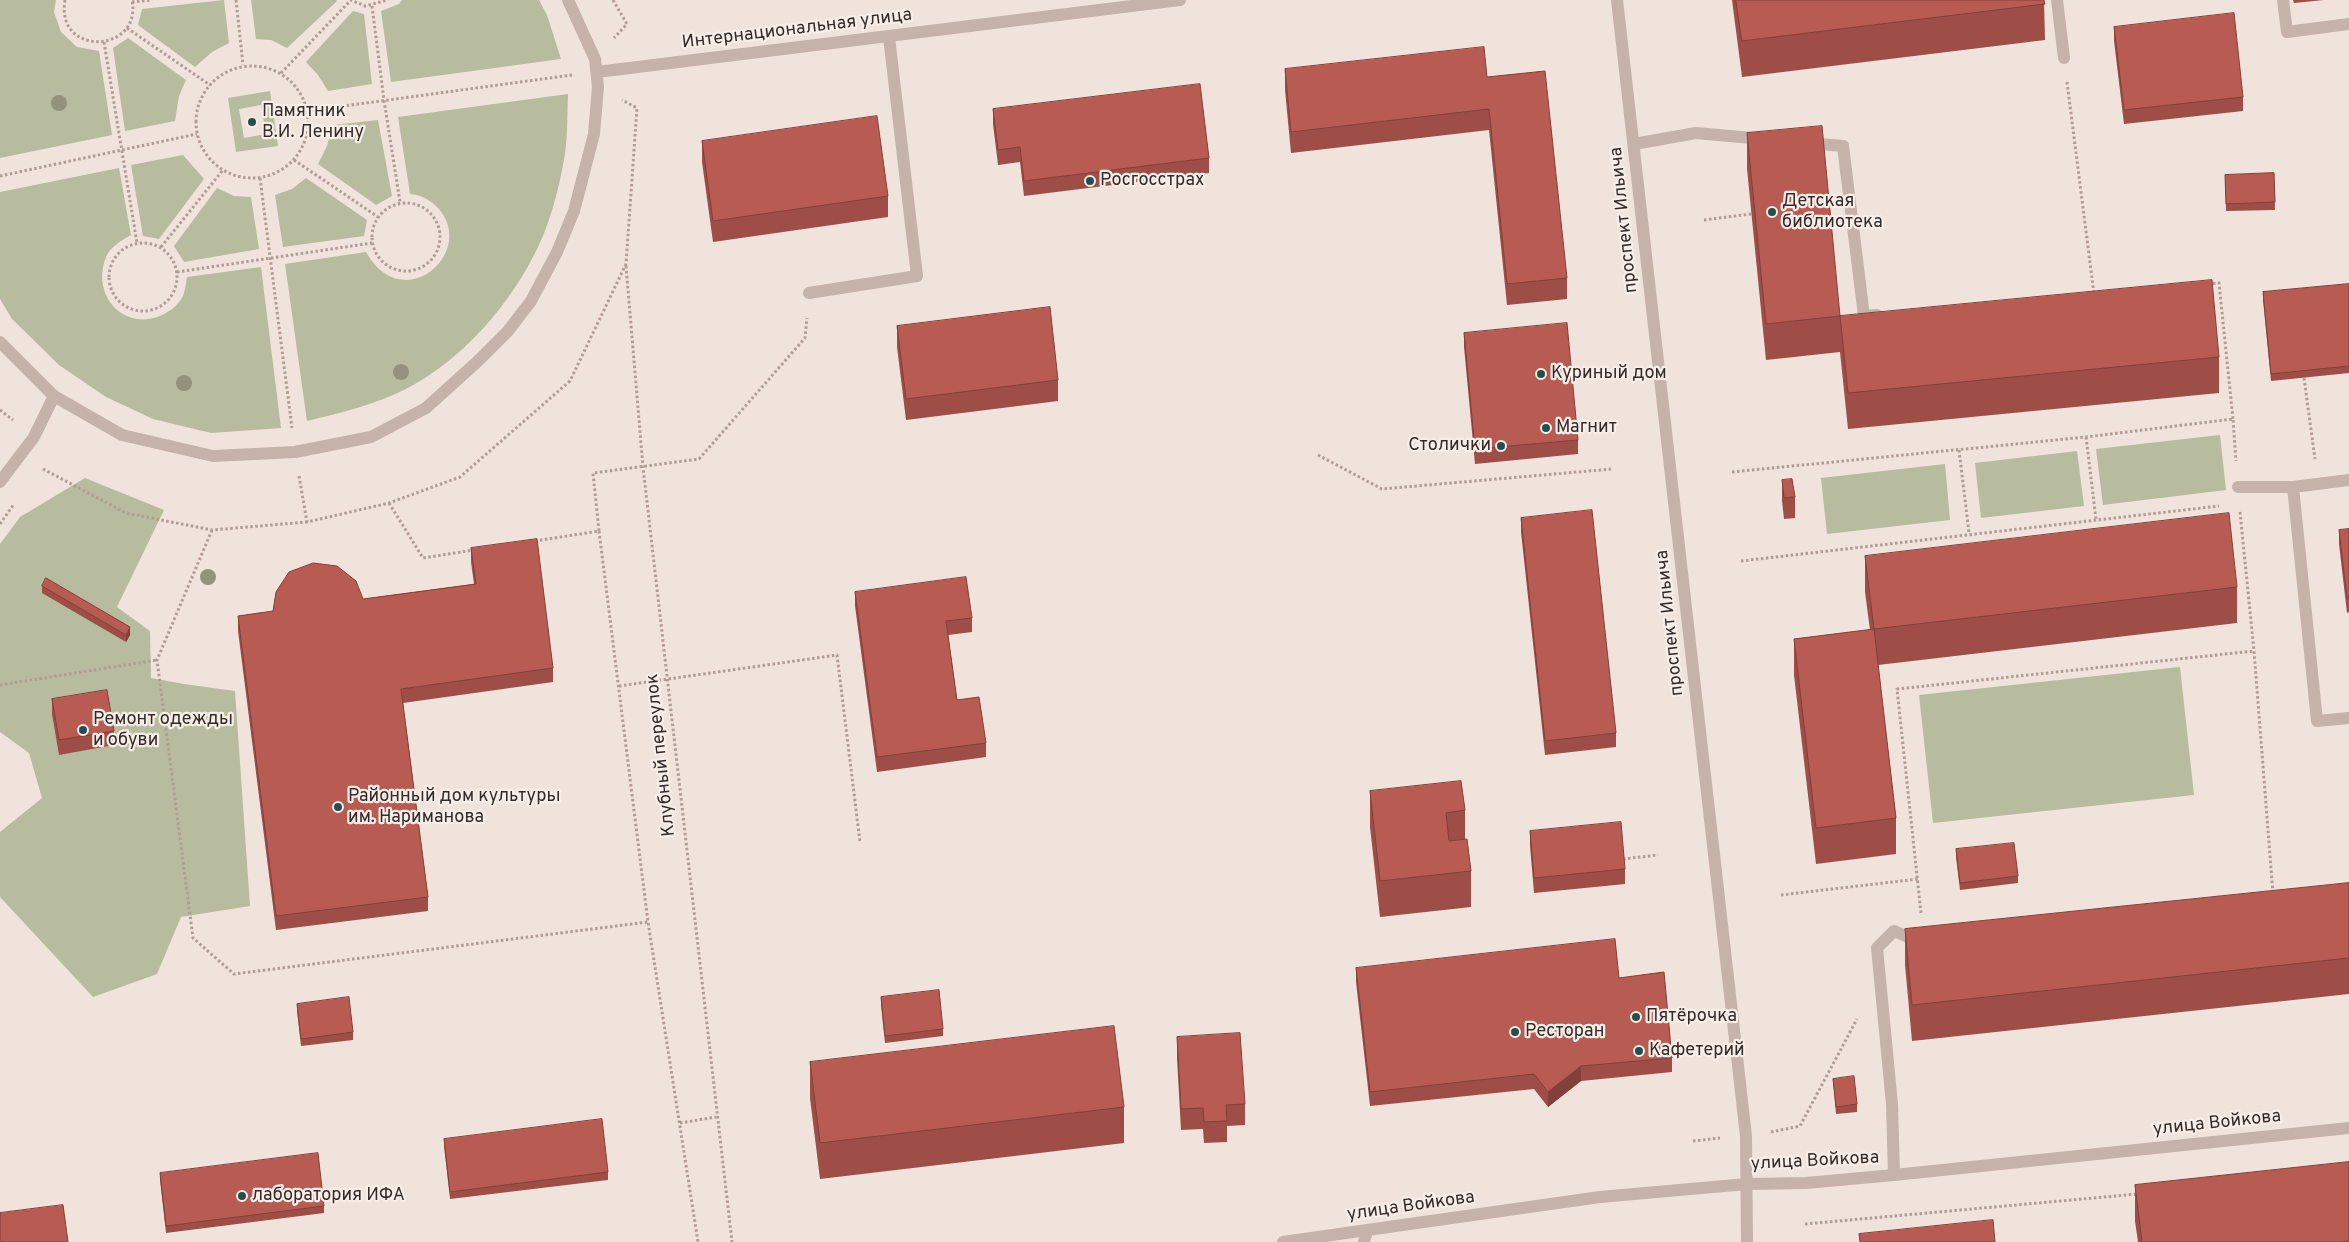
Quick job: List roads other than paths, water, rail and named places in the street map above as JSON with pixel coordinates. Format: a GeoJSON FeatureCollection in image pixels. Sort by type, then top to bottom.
{"type":"FeatureCollection","features":[{"type":"Feature","properties":{"kind":"street"},"geometry":{"type":"LineString","coordinates":[[0,342],[54,396],[122,435],[213,456],[296,452],[371,437],[426,408],[508,331],[531,301],[557,252],[574,211],[594,134],[598,87],[596,65],[568,0]]}},
{"type":"Feature","properties":{"kind":"street","name":"Интернациональная улица"},"geometry":{"type":"LineString","coordinates":[[596,65],[889,37],[1180,0]]}},
{"type":"Feature","properties":{"kind":"street","name":"проспект Ильича"},"geometry":{"type":"LineString","coordinates":[[1617,0],[1746,1136],[1747,1242]]}},
{"type":"Feature","properties":{"kind":"street"},"geometry":{"type":"LineString","coordinates":[[2057,0],[2064,58]]}},
{"type":"Feature","properties":{"kind":"street"},"geometry":{"type":"LineString","coordinates":[[2283,0],[2287,32],[2349,24]]}},
{"type":"Feature","properties":{"kind":"street"},"geometry":{"type":"LineString","coordinates":[[809,293],[917,276],[889,37]]}},
{"type":"Feature","properties":{"kind":"street"},"geometry":{"type":"LineString","coordinates":[[1634,144],[1696,133],[1774,140]]}},
{"type":"Feature","properties":{"kind":"street"},"geometry":{"type":"LineString","coordinates":[[1794,142],[1843,146],[1864,316],[1892,313]]}},
{"type":"Feature","properties":{"kind":"street"},"geometry":{"type":"LineString","coordinates":[[0,482],[34,437],[54,396]]}},
{"type":"Feature","properties":{"kind":"street"},"geometry":{"type":"LineString","coordinates":[[2238,487],[2318,485],[2349,480]]}},
{"type":"Feature","properties":{"kind":"street"},"geometry":{"type":"LineString","coordinates":[[2293,486],[2317,721],[2349,718]]}},
{"type":"Feature","properties":{"kind":"street"},"geometry":{"type":"LineString","coordinates":[[1894,1175],[1892,1104],[1877,948],[1894,931],[1929,944]]}},
{"type":"Feature","properties":{"kind":"street","name":"улица Войкова"},"geometry":{"type":"LineString","coordinates":[[1284,1242],[1365,1236],[1600,1197],[1747,1184],[1806,1183],[1894,1175],[2349,1128]]}},
{"type":"Feature","properties":{"kind":"place","name":"Памятник В.И. Ленину"},"geometry":{"type":"Point","coordinates":[252,122]}},
{"type":"Feature","properties":{"kind":"place","name":"Росгосстрах"},"geometry":{"type":"Point","coordinates":[1090,181]}},
{"type":"Feature","properties":{"kind":"place","name":"Детская библиотека"},"geometry":{"type":"Point","coordinates":[1772,212]}},
{"type":"Feature","properties":{"kind":"place","name":"Куриный дом"},"geometry":{"type":"Point","coordinates":[1541,374]}},
{"type":"Feature","properties":{"kind":"place","name":"Магнит"},"geometry":{"type":"Point","coordinates":[1546,428]}},
{"type":"Feature","properties":{"kind":"place","name":"Столички"},"geometry":{"type":"Point","coordinates":[1501,446]}},
{"type":"Feature","properties":{"kind":"place","name":"Ремонт одежды и обуви"},"geometry":{"type":"Point","coordinates":[83,730]}},
{"type":"Feature","properties":{"kind":"place","name":"Районный дом культуры им. Нариманова"},"geometry":{"type":"Point","coordinates":[338,807]}},
{"type":"Feature","properties":{"kind":"place","name":"Пятёрочка"},"geometry":{"type":"Point","coordinates":[1636,1017]}},
{"type":"Feature","properties":{"kind":"place","name":"Ресторан"},"geometry":{"type":"Point","coordinates":[1515,1032]}},
{"type":"Feature","properties":{"kind":"place","name":"Кафетерий"},"geometry":{"type":"Point","coordinates":[1639,1051]}},
{"type":"Feature","properties":{"kind":"place","name":"лаборатория ИФА"},"geometry":{"type":"Point","coordinates":[242,1196]}}]}
